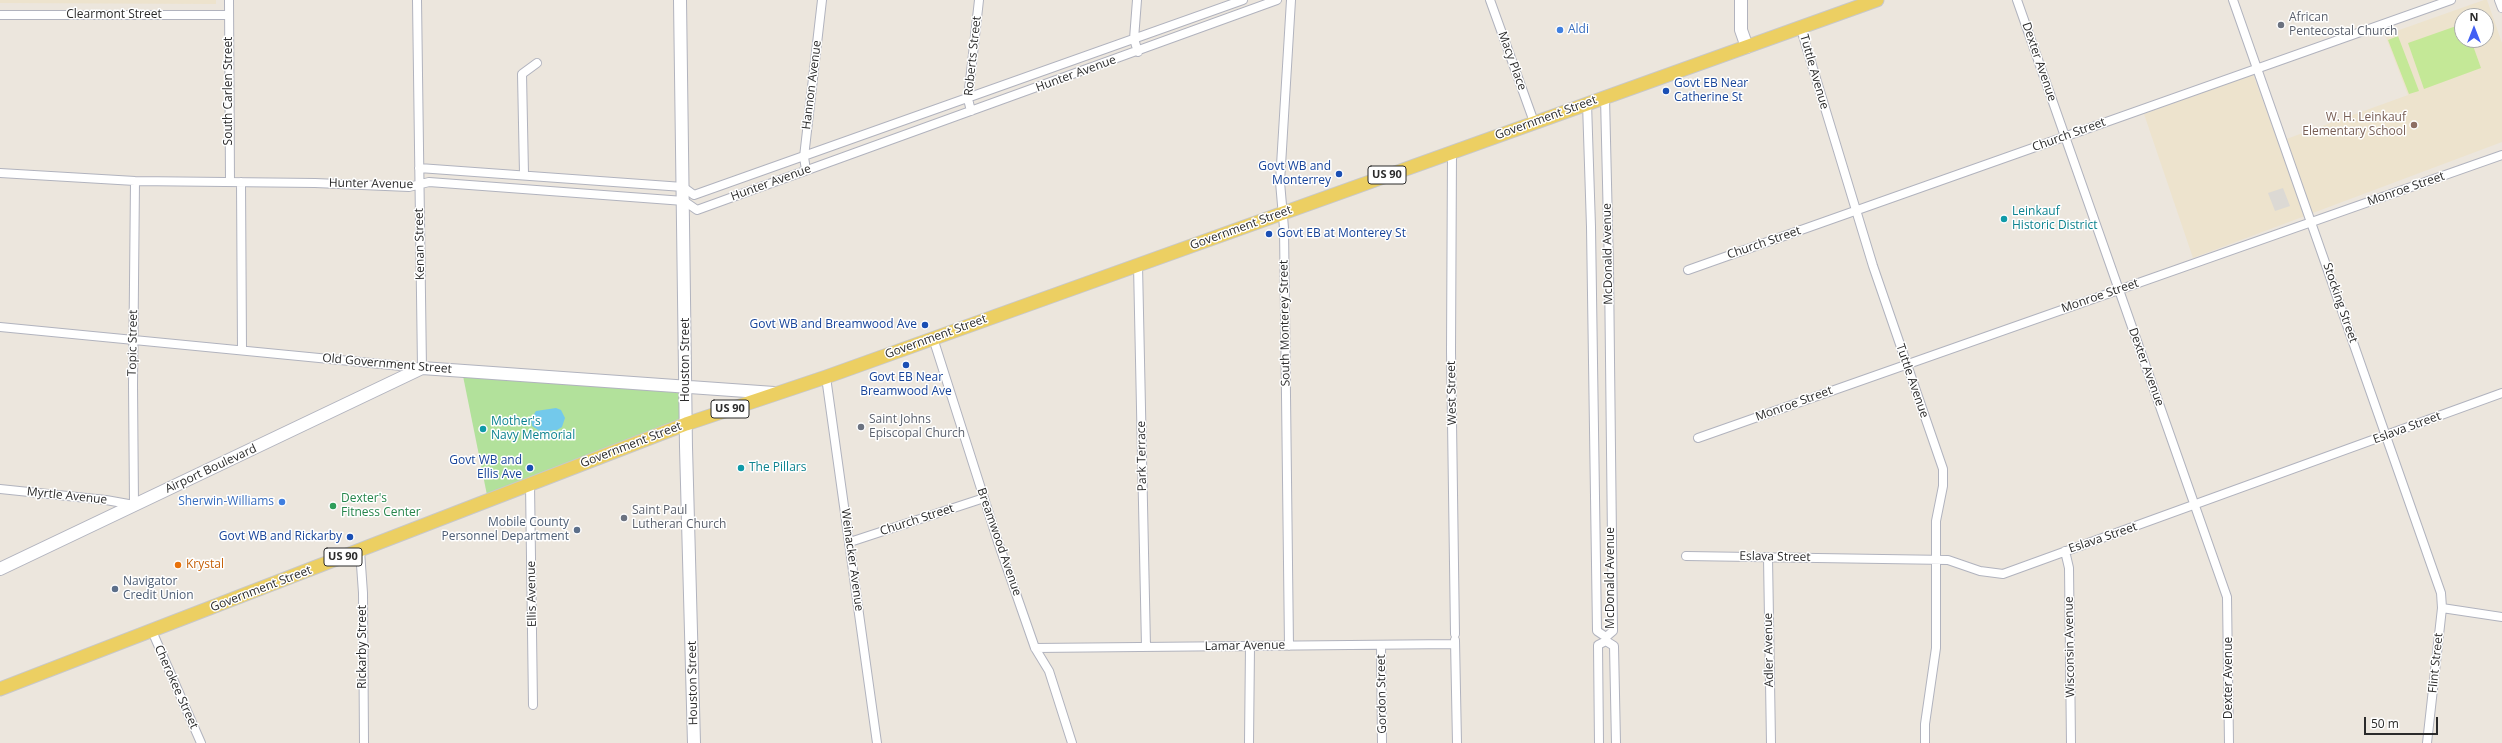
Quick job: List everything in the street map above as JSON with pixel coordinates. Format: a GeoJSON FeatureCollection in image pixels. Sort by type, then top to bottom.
{"type":"FeatureCollection","features":[{"type":"Feature","properties":{"kind":"main road","name":"Government Street"},"geometry":{"type":"LineString","coordinates":[[0,689],[686,424],[933,338],[1877,0]]}},
{"type":"Feature","properties":{"kind":"street","name":"South Carlen Street"},"geometry":{"type":"LineString","coordinates":[[229,0],[230,182]]}},
{"type":"Feature","properties":{"kind":"street","name":"Kenan Street"},"geometry":{"type":"LineString","coordinates":[[417,0],[422,368]]}},
{"type":"Feature","properties":{"kind":"street","name":"Houston Street"},"geometry":{"type":"LineString","coordinates":[[680,0],[686,424],[694,743]]}},
{"type":"Feature","properties":{"kind":"street","name":"Hannon Avenue"},"geometry":{"type":"LineString","coordinates":[[806,170],[804,157],[822,0]]}},
{"type":"Feature","properties":{"kind":"street","name":"Roberts Street"},"geometry":{"type":"LineString","coordinates":[[971,111],[968,99],[978,0]]}},
{"type":"Feature","properties":{"kind":"street"},"geometry":{"type":"LineString","coordinates":[[1137,0],[1134,39],[1138,52]]}},
{"type":"Feature","properties":{"kind":"street","name":"Hunter Avenue"},"geometry":{"type":"LineString","coordinates":[[419,168],[524,174],[683,188],[694,194],[804,157],[1243,0]]}},
{"type":"Feature","properties":{"kind":"street","name":"Hunter Avenue"},"geometry":{"type":"LineString","coordinates":[[230,182],[409,188],[429,182],[684,201],[697,210],[1138,52],[1277,0]]}},
{"type":"Feature","properties":{"kind":"street","name":"South Monterey Street"},"geometry":{"type":"LineString","coordinates":[[1288,646],[1284,228],[1280,182],[1291,0]]}},
{"type":"Feature","properties":{"kind":"street","name":"Macy Place"},"geometry":{"type":"LineString","coordinates":[[1490,0],[1534,122]]}},
{"type":"Feature","properties":{"kind":"street"},"geometry":{"type":"LineString","coordinates":[[1741,0],[1741,30],[1747,47]]}},
{"type":"Feature","properties":{"kind":"street","name":"Dexter Avenue"},"geometry":{"type":"LineString","coordinates":[[2017,0],[2227,597],[2229,743]]}},
{"type":"Feature","properties":{"kind":"street","name":"Stocking Street"},"geometry":{"type":"LineString","coordinates":[[2233,0],[2441,593],[2442,608]]}},
{"type":"Feature","properties":{"kind":"street","name":"Church Street"},"geometry":{"type":"LineString","coordinates":[[1688,270],[2451,0]]}},
{"type":"Feature","properties":{"kind":"street"},"geometry":{"type":"LineString","coordinates":[[2499,0],[2502,8]]}},
{"type":"Feature","properties":{"kind":"street","name":"Clearmont Street"},"geometry":{"type":"LineString","coordinates":[[0,15],[229,15]]}},
{"type":"Feature","properties":{"kind":"street","name":"Tuttle Avenue"},"geometry":{"type":"LineString","coordinates":[[1801,28],[1855,212],[1906,364],[1944,469],[1944,486],[1936,514],[1936,648],[1925,724],[1925,743]]}},
{"type":"Feature","properties":{"kind":"street"},"geometry":{"type":"LineString","coordinates":[[524,174],[522,74],[537,63]]}},
{"type":"Feature","properties":{"kind":"street","name":"McDonald Avenue"},"geometry":{"type":"LineString","coordinates":[[1587,103],[1591,227],[1597,631],[1606,637],[1613,631],[1605,97]]}},
{"type":"Feature","properties":{"kind":"street","name":"West Street"},"geometry":{"type":"LineString","coordinates":[[1452,152],[1451,351],[1457,743]]}},
{"type":"Feature","properties":{"kind":"street","name":"Monroe Street"},"geometry":{"type":"LineString","coordinates":[[1698,438],[2502,155]]}},
{"type":"Feature","properties":{"kind":"street"},"geometry":{"type":"LineString","coordinates":[[0,173],[135,181],[230,182]]}},
{"type":"Feature","properties":{"kind":"street","name":"Topic Street"},"geometry":{"type":"LineString","coordinates":[[134,505],[133,341],[135,181]]}},
{"type":"Feature","properties":{"kind":"street"},"geometry":{"type":"LineString","coordinates":[[241,182],[242,350]]}},
{"type":"Feature","properties":{"kind":"street","name":"Park Terrace"},"geometry":{"type":"LineString","coordinates":[[1138,265],[1146,647]]}},
{"type":"Feature","properties":{"kind":"street","name":"Old Government Street"},"geometry":{"type":"LineString","coordinates":[[0,327],[422,368],[774,393]]}},
{"type":"Feature","properties":{"kind":"street","name":"Breamwood Avenue"},"geometry":{"type":"LineString","coordinates":[[933,338],[984,498],[1035,648],[1049,671],[1072,743]]}},
{"type":"Feature","properties":{"kind":"street","name":"Airport Boulevard"},"geometry":{"type":"LineString","coordinates":[[0,569],[422,368]]}},
{"type":"Feature","properties":{"kind":"street","name":"Weinacker Avenue"},"geometry":{"type":"LineString","coordinates":[[826,376],[877,743]]}},
{"type":"Feature","properties":{"kind":"street","name":"Eslava Street"},"geometry":{"type":"LineString","coordinates":[[1686,556],[1948,560],[1980,570],[2003,574],[2502,393]]}},
{"type":"Feature","properties":{"kind":"street","name":"Ellis Avenue"},"geometry":{"type":"LineString","coordinates":[[530,484],[533,705]]}},
{"type":"Feature","properties":{"kind":"street","name":"Myrtle Avenue"},"geometry":{"type":"LineString","coordinates":[[0,489],[106,500],[134,505]]}},
{"type":"Feature","properties":{"kind":"street","name":"Church Street"},"geometry":{"type":"LineString","coordinates":[[850,542],[984,498]]}},
{"type":"Feature","properties":{"kind":"street","name":"Rickarby Street"},"geometry":{"type":"LineString","coordinates":[[360,551],[363,593],[364,743]]}},
{"type":"Feature","properties":{"kind":"street","name":"Wisconsin Avenue"},"geometry":{"type":"LineString","coordinates":[[2065,551],[2069,568],[2071,743]]}},
{"type":"Feature","properties":{"kind":"street","name":"Adler Avenue"},"geometry":{"type":"LineString","coordinates":[[1768,557],[1770,743]]}},
{"type":"Feature","properties":{"kind":"street"},"geometry":{"type":"LineString","coordinates":[[2442,608],[2502,617]]}},
{"type":"Feature","properties":{"kind":"street","name":"Flint Street"},"geometry":{"type":"LineString","coordinates":[[2427,743],[2442,608]]}},
{"type":"Feature","properties":{"kind":"street","name":"Cherokee Street"},"geometry":{"type":"LineString","coordinates":[[152,631],[201,743]]}},
{"type":"Feature","properties":{"kind":"street","name":"Lamar Avenue"},"geometry":{"type":"LineString","coordinates":[[1035,648],[1381,645],[1455,638]]}},
{"type":"Feature","properties":{"kind":"street","name":"McDonald Avenue"},"geometry":{"type":"LineString","coordinates":[[1599,743],[1598,645],[1606,641],[1614,646],[1616,743]]}},
{"type":"Feature","properties":{"kind":"street","name":"Gordon Street"},"geometry":{"type":"LineString","coordinates":[[1381,645],[1382,743]]}},
{"type":"Feature","properties":{"kind":"street"},"geometry":{"type":"LineString","coordinates":[[1249,743],[1250,646]]}},
{"type":"Feature","properties":{"kind":"shaded area"},"geometry":{"type":"Polygon","coordinates":[[[0,0],[216,0],[216,4],[0,3],[0,0]]]}},
{"type":"Feature","properties":{"kind":"shaded area","name":"W. H. Leinkauf Elementary School"},"geometry":{"type":"Polygon","coordinates":[[[2484,0],[2487,0],[2490,8],[2461,8],[2484,0]]]}},
{"type":"Feature","properties":{"kind":"shaded area","name":"W. H. Leinkauf Elementary School"},"geometry":{"type":"Polygon","coordinates":[[[2454,11],[2454,48],[2494,48],[2494,20],[2502,43],[2502,142],[2193,258],[2144,114],[2253,74],[2278,142],[2408,95],[2385,35],[2454,11]]]}},
{"type":"Feature","properties":{"kind":"shaded area"},"geometry":{"type":"Polygon","coordinates":[[[2283,188],[2290,206],[2275,211],[2268,193],[2283,188]]]}},
{"type":"Feature","properties":{"kind":"green space"},"geometry":{"type":"Polygon","coordinates":[[[2454,27],[2454,48],[2474,48],[2481,68],[2424,89],[2408,43],[2454,27]]]}},
{"type":"Feature","properties":{"kind":"green space"},"geometry":{"type":"Polygon","coordinates":[[[2398,36],[2419,91],[2409,94],[2388,40],[2398,36]]]}},
{"type":"Feature","properties":{"kind":"green space"},"geometry":{"type":"Polygon","coordinates":[[[462,371],[686,387],[686,424],[488,500],[462,371]]]}},
{"type":"Feature","properties":{"kind":"water"},"geometry":{"type":"Polygon","coordinates":[[[556,408],[561,410],[565,418],[562,427],[557,430],[541,432],[532,426],[531,419],[536,411],[556,408]]]}},
{"type":"Feature","properties":{"kind":"place","name":"African Pentecostal Church"},"geometry":{"type":"Point","coordinates":[2281,25]}},
{"type":"Feature","properties":{"kind":"place","name":"Aldi"},"geometry":{"type":"Point","coordinates":[1560,30]}},
{"type":"Feature","properties":{"kind":"place","name":"Govt EB Near Catherine St"},"geometry":{"type":"Point","coordinates":[1666,91]}},
{"type":"Feature","properties":{"kind":"place","name":"W. H. Leinkauf Elementary School"},"geometry":{"type":"Point","coordinates":[2414,125]}},
{"type":"Feature","properties":{"kind":"place","name":"Govt WB and Monterrey"},"geometry":{"type":"Point","coordinates":[1339,174]}},
{"type":"Feature","properties":{"kind":"place","name":"Leinkauf Historic District"},"geometry":{"type":"Point","coordinates":[2004,219]}},
{"type":"Feature","properties":{"kind":"place","name":"Govt EB at Monterey St"},"geometry":{"type":"Point","coordinates":[1269,234]}},
{"type":"Feature","properties":{"kind":"place","name":"Govt WB and Breamwood Ave"},"geometry":{"type":"Point","coordinates":[925,325]}},
{"type":"Feature","properties":{"kind":"place","name":"Govt EB Near Breamwood Ave"},"geometry":{"type":"Point","coordinates":[906,365]}},
{"type":"Feature","properties":{"kind":"place","name":"Saint Johns Episcopal Church"},"geometry":{"type":"Point","coordinates":[861,427]}},
{"type":"Feature","properties":{"kind":"place","name":"Mother's Navy Memorial"},"geometry":{"type":"Point","coordinates":[483,429]}},
{"type":"Feature","properties":{"kind":"place","name":"Govt WB and Ellis Ave"},"geometry":{"type":"Point","coordinates":[530,468]}},
{"type":"Feature","properties":{"kind":"place","name":"The Pillars"},"geometry":{"type":"Point","coordinates":[741,468]}},
{"type":"Feature","properties":{"kind":"place","name":"Sherwin-Williams"},"geometry":{"type":"Point","coordinates":[282,502]}},
{"type":"Feature","properties":{"kind":"place","name":"Dexter's Fitness Center"},"geometry":{"type":"Point","coordinates":[333,506]}},
{"type":"Feature","properties":{"kind":"place","name":"Saint Paul Lutheran Church"},"geometry":{"type":"Point","coordinates":[624,518]}},
{"type":"Feature","properties":{"kind":"place","name":"Mobile County Personnel Department"},"geometry":{"type":"Point","coordinates":[577,530]}},
{"type":"Feature","properties":{"kind":"place","name":"Govt WB and Rickarby"},"geometry":{"type":"Point","coordinates":[350,537]}},
{"type":"Feature","properties":{"kind":"place","name":"Krystal"},"geometry":{"type":"Point","coordinates":[178,565]}},
{"type":"Feature","properties":{"kind":"place","name":"Navigator Credit Union"},"geometry":{"type":"Point","coordinates":[115,589]}}]}
